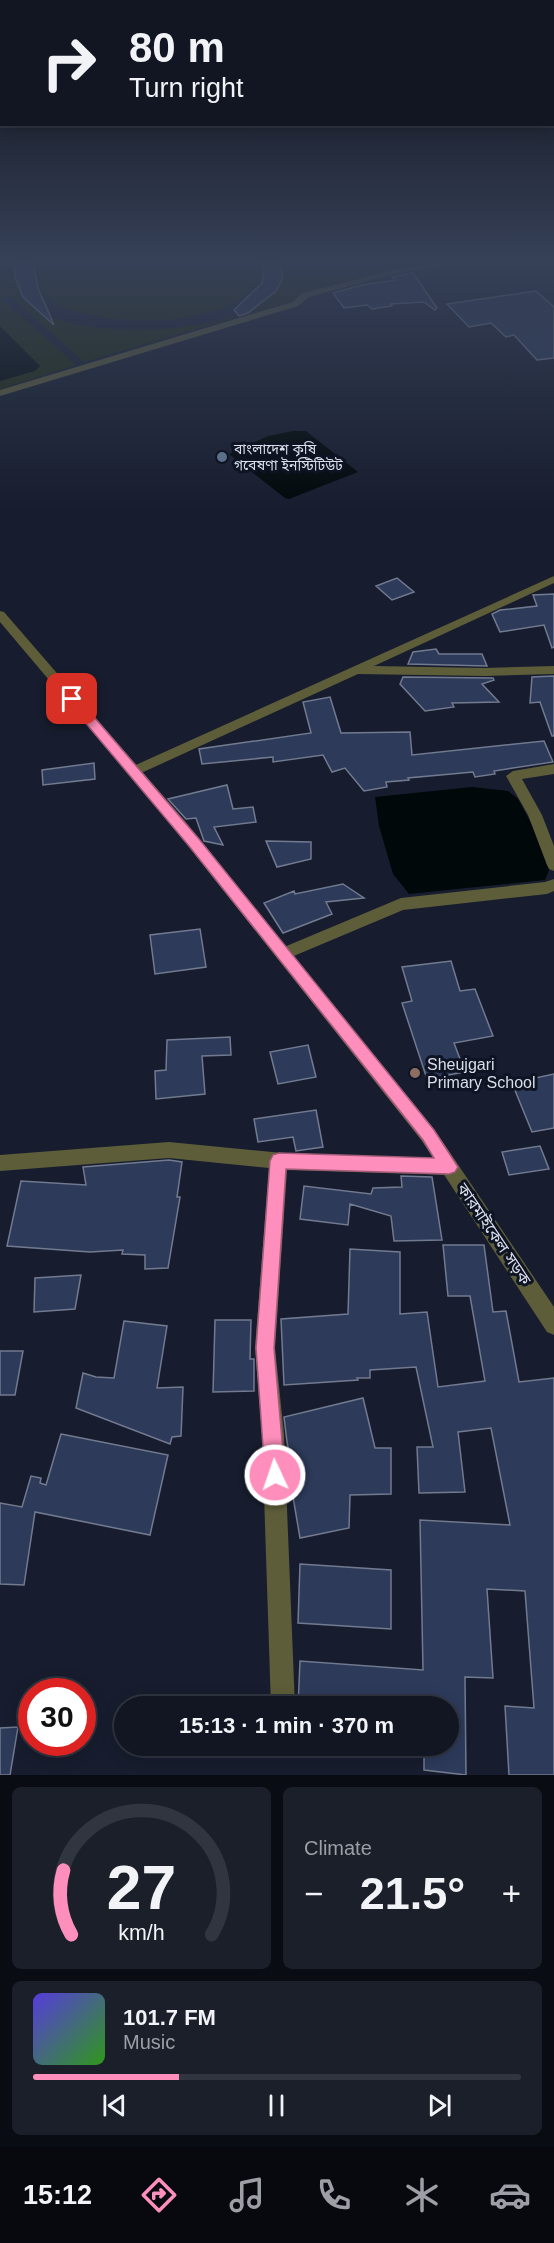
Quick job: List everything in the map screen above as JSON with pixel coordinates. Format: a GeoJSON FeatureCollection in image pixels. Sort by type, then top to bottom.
{"type":"FeatureCollection","features":[{"type":"Feature","properties":{"kind":"street"},"geometry":{"type":"LineString","coordinates":[[0,393],[156,346]]}},
{"type":"Feature","properties":{"kind":"street"},"geometry":{"type":"LineString","coordinates":[[134,771],[554,579]]}},
{"type":"Feature","properties":{"kind":"street","name":"কারমাইকেল সড়ক"},"geometry":{"type":"LineString","coordinates":[[0,615],[134,771],[428,1135],[554,1325]]}},
{"type":"Feature","properties":{"kind":"street"},"geometry":{"type":"LineString","coordinates":[[355,670],[485,672],[554,669]]}},
{"type":"Feature","properties":{"kind":"street"},"geometry":{"type":"LineString","coordinates":[[554,769],[513,776],[535,815],[554,865]]}},
{"type":"Feature","properties":{"kind":"street"},"geometry":{"type":"LineString","coordinates":[[283,954],[401,904],[547,888],[554,885]]}},
{"type":"Feature","properties":{"kind":"street"},"geometry":{"type":"LineString","coordinates":[[0,1163],[169,1150],[279,1161],[449,1167]]}},
{"type":"Feature","properties":{"kind":"street"},"geometry":{"type":"LineString","coordinates":[[279,1161],[265,1348],[273,1434],[283,1696]]}},
{"type":"Feature","properties":{"kind":"green space"},"geometry":{"type":"Polygon","coordinates":[[[0,346],[54,346],[76,365],[0,389],[0,346]]]}},
{"type":"Feature","properties":{"kind":"green space"},"geometry":{"type":"Polygon","coordinates":[[[66,346],[139,346],[84,362],[66,346]]]}},
{"type":"Feature","properties":{"kind":"shaded area"},"geometry":{"type":"Polygon","coordinates":[[[0,346],[20,346],[40,366],[35,371],[0,381],[0,346]]]}},
{"type":"Feature","properties":{"kind":"shaded area"},"geometry":{"type":"Polygon","coordinates":[[[306,431],[358,472],[289,499],[229,454],[268,436],[306,431]]]}},
{"type":"Feature","properties":{"kind":"shaded area"},"geometry":{"type":"Polygon","coordinates":[[[472,787],[508,791],[518,799],[544,847],[550,868],[545,880],[409,894],[393,874],[379,826],[375,797],[472,787]]]}},
{"type":"Feature","properties":{"kind":"building"},"geometry":{"type":"Polygon","coordinates":[[[524,346],[554,346],[554,358],[537,360],[524,346]]]}},
{"type":"Feature","properties":{"kind":"building"},"geometry":{"type":"Polygon","coordinates":[[[397,578],[414,592],[392,600],[376,586],[397,578]]]}},
{"type":"Feature","properties":{"kind":"building"},"geometry":{"type":"Polygon","coordinates":[[[554,594],[554,647],[552,648],[544,625],[500,632],[492,614],[500,610],[537,606],[533,595],[554,594]]]}},
{"type":"Feature","properties":{"kind":"building"},"geometry":{"type":"Polygon","coordinates":[[[436,649],[439,654],[482,654],[487,666],[408,664],[413,652],[436,649]]]}},
{"type":"Feature","properties":{"kind":"building"},"geometry":{"type":"Polygon","coordinates":[[[554,676],[554,736],[552,736],[540,702],[530,703],[532,677],[554,676]]]}},
{"type":"Feature","properties":{"kind":"building"},"geometry":{"type":"Polygon","coordinates":[[[403,677],[493,678],[494,680],[482,684],[499,702],[452,703],[454,707],[425,711],[400,684],[403,677]]]}},
{"type":"Feature","properties":{"kind":"building"},"geometry":{"type":"Polygon","coordinates":[[[330,697],[341,733],[410,732],[412,755],[544,741],[553,762],[494,771],[495,774],[475,777],[473,772],[408,778],[409,780],[386,782],[387,787],[364,791],[345,768],[332,772],[323,755],[273,762],[273,757],[202,764],[199,749],[311,733],[303,702],[330,697]]]}},
{"type":"Feature","properties":{"kind":"building"},"geometry":{"type":"Polygon","coordinates":[[[94,763],[95,779],[43,785],[42,770],[94,763]]]}},
{"type":"Feature","properties":{"kind":"building"},"geometry":{"type":"Polygon","coordinates":[[[227,785],[233,809],[253,807],[256,822],[214,827],[223,845],[204,841],[196,818],[186,819],[168,799],[227,785]]]}},
{"type":"Feature","properties":{"kind":"building"},"geometry":{"type":"Polygon","coordinates":[[[266,841],[311,842],[311,859],[277,867],[266,841]]]}},
{"type":"Feature","properties":{"kind":"building"},"geometry":{"type":"Polygon","coordinates":[[[343,884],[364,898],[326,902],[332,914],[283,933],[264,903],[294,891],[295,894],[343,884]]]}},
{"type":"Feature","properties":{"kind":"building"},"geometry":{"type":"Polygon","coordinates":[[[200,929],[206,967],[155,974],[150,935],[200,929]]]}},
{"type":"Feature","properties":{"kind":"building"},"geometry":{"type":"Polygon","coordinates":[[[451,961],[460,991],[475,989],[493,1036],[454,1043],[465,1072],[427,1079],[402,1003],[412,1001],[402,967],[451,961]]]}},
{"type":"Feature","properties":{"kind":"building"},"geometry":{"type":"Polygon","coordinates":[[[230,1037],[231,1055],[202,1056],[205,1094],[156,1099],[155,1071],[166,1070],[167,1040],[230,1037]]]}},
{"type":"Feature","properties":{"kind":"building"},"geometry":{"type":"Polygon","coordinates":[[[308,1045],[316,1077],[278,1084],[270,1052],[308,1045]]]}},
{"type":"Feature","properties":{"kind":"building"},"geometry":{"type":"Polygon","coordinates":[[[554,1074],[554,1128],[532,1132],[512,1083],[554,1074]]]}},
{"type":"Feature","properties":{"kind":"building"},"geometry":{"type":"Polygon","coordinates":[[[316,1110],[323,1147],[296,1151],[293,1137],[258,1142],[254,1119],[316,1110]]]}},
{"type":"Feature","properties":{"kind":"building"},"geometry":{"type":"Polygon","coordinates":[[[540,1146],[549,1169],[509,1175],[502,1152],[540,1146]]]}},
{"type":"Feature","properties":{"kind":"building"},"geometry":{"type":"Polygon","coordinates":[[[169,1160],[182,1162],[177,1197],[180,1197],[168,1268],[145,1269],[145,1255],[122,1254],[123,1250],[90,1252],[7,1246],[21,1181],[86,1185],[83,1167],[169,1160]]]}},
{"type":"Feature","properties":{"kind":"building"},"geometry":{"type":"Polygon","coordinates":[[[401,1176],[432,1177],[442,1240],[394,1241],[391,1216],[350,1204],[348,1225],[300,1219],[304,1186],[371,1194],[373,1188],[402,1187],[401,1176]]]}},
{"type":"Feature","properties":{"kind":"building"},"geometry":{"type":"Polygon","coordinates":[[[443,1245],[484,1245],[493,1312],[506,1311],[519,1382],[554,1378],[554,1775],[509,1775],[505,1706],[534,1708],[525,1591],[487,1589],[493,1678],[465,1677],[466,1775],[424,1770],[424,1756],[459,1756],[459,1696],[298,1696],[300,1661],[423,1670],[420,1520],[510,1525],[491,1428],[458,1432],[465,1492],[419,1493],[417,1447],[433,1447],[416,1367],[370,1370],[370,1378],[357,1378],[358,1380],[284,1385],[281,1319],[348,1314],[350,1249],[400,1252],[400,1314],[427,1312],[438,1387],[485,1381],[470,1296],[448,1296],[443,1245]]]}},
{"type":"Feature","properties":{"kind":"building"},"geometry":{"type":"Polygon","coordinates":[[[81,1275],[75,1309],[34,1312],[35,1278],[81,1275]]]}},
{"type":"Feature","properties":{"kind":"building"},"geometry":{"type":"Polygon","coordinates":[[[215,1320],[251,1320],[250,1359],[254,1359],[254,1391],[213,1392],[215,1320]]]}},
{"type":"Feature","properties":{"kind":"building"},"geometry":{"type":"Polygon","coordinates":[[[124,1321],[167,1326],[157,1388],[183,1387],[181,1436],[172,1437],[170,1444],[76,1408],[83,1373],[96,1377],[114,1378],[124,1321]]]}},
{"type":"Feature","properties":{"kind":"building"},"geometry":{"type":"Polygon","coordinates":[[[0,1351],[23,1351],[15,1395],[0,1395],[0,1351]]]}},
{"type":"Feature","properties":{"kind":"building"},"geometry":{"type":"Polygon","coordinates":[[[363,1398],[375,1448],[391,1448],[391,1494],[350,1495],[349,1528],[300,1538],[291,1485],[295,1484],[284,1417],[363,1398]]]}},
{"type":"Feature","properties":{"kind":"building"},"geometry":{"type":"Polygon","coordinates":[[[61,1434],[168,1455],[150,1535],[35,1512],[24,1585],[0,1584],[0,1503],[22,1507],[31,1476],[41,1478],[40,1483],[46,1485],[61,1434]]]}},
{"type":"Feature","properties":{"kind":"building"},"geometry":{"type":"Polygon","coordinates":[[[300,1564],[391,1570],[391,1629],[298,1623],[300,1564]]]}},
{"type":"Feature","properties":{"kind":"building"},"geometry":{"type":"Polygon","coordinates":[[[18,1727],[10,1775],[0,1775],[0,1728],[18,1727]]]}},
{"type":"Feature","properties":{"kind":"place","name":"বাংলাদেশ কৃষি গবেষণা ইনস্টিটিউট"},"geometry":{"type":"Point","coordinates":[222,457]}},
{"type":"Feature","properties":{"kind":"place","name":"Sheujgari Primary School"},"geometry":{"type":"Point","coordinates":[415,1073]}},
{"type":"Feature","properties":{"kind":"route"},"geometry":{"type":"LineString","coordinates":[[72,699],[194,843],[428,1135],[449,1167],[279,1161],[265,1348],[275,1475]]}}]}
